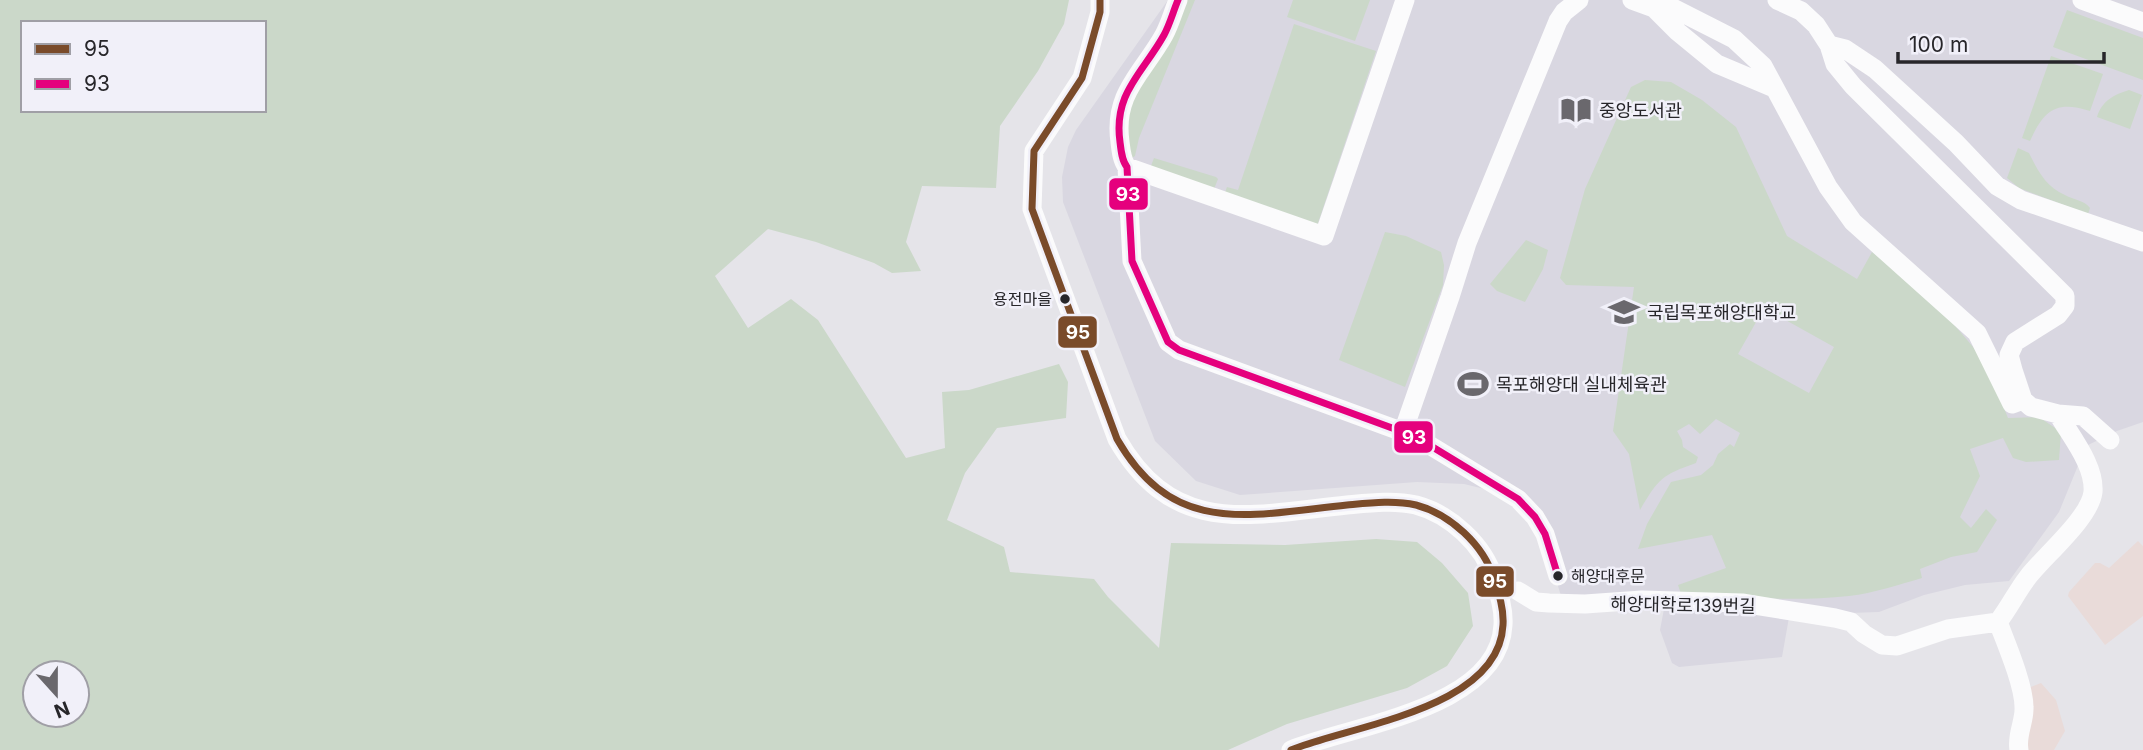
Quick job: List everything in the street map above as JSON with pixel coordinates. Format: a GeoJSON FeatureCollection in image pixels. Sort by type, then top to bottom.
{"type":"FeatureCollection","features":[{"type":"Feature","properties":{"kind":"street"},"geometry":{"type":"LineString","coordinates":[[1100,0],[1100,12],[1082,78],[1034,151],[1032,209],[1117,439],[1128,457],[1153,486],[1170,497],[1197,509],[1218,514],[1257,514],[1378,502],[1416,505],[1450,523],[1471,539],[1492,570],[1500,597],[1503,627],[1496,653],[1483,671],[1466,687],[1433,705],[1291,750]]}},
{"type":"Feature","properties":{"kind":"street"},"geometry":{"type":"LineString","coordinates":[[1178,0],[1164,35],[1125,95],[1119,136],[1123,160],[1127,167],[1132,261],[1168,342],[1179,350],[1403,432],[1426,443],[1518,499],[1535,517],[1545,534],[1558,576]]}},
{"type":"Feature","properties":{"kind":"street"},"geometry":{"type":"LineString","coordinates":[[1127,167],[1324,236],[1405,0]]}},
{"type":"Feature","properties":{"kind":"street"},"geometry":{"type":"LineString","coordinates":[[1403,432],[1466,243],[1558,22],[1563,12],[1579,0]]}},
{"type":"Feature","properties":{"kind":"street"},"geometry":{"type":"LineString","coordinates":[[1632,0],[1654,8],[1671,7],[1734,39],[1763,66],[1828,187],[1853,222],[1977,333],[2012,404],[2023,400]]}},
{"type":"Feature","properties":{"kind":"street"},"geometry":{"type":"LineString","coordinates":[[1777,0],[1801,11],[1816,25],[1829,45],[1835,64],[1853,86],[2065,296],[2065,306],[2058,315],[2015,342],[2009,355],[2023,400],[2031,407],[2058,414],[2083,416],[2110,440]]}},
{"type":"Feature","properties":{"kind":"street"},"geometry":{"type":"LineString","coordinates":[[2082,0],[2143,22]]}},
{"type":"Feature","properties":{"kind":"street"},"geometry":{"type":"LineString","coordinates":[[1654,8],[1717,64],[1774,88]]}},
{"type":"Feature","properties":{"kind":"street"},"geometry":{"type":"LineString","coordinates":[[1829,45],[1845,50],[1875,69],[1956,143],[1997,186],[2021,200],[2143,242]]}},
{"type":"Feature","properties":{"kind":"street"},"geometry":{"type":"LineString","coordinates":[[2019,750],[2019,733],[2025,708],[2014,665],[1998,622],[2027,578],[2087,509],[2093,493],[2088,468],[2058,414]]}},
{"type":"Feature","properties":{"kind":"street","name":"해양대학로139번길"},"geometry":{"type":"LineString","coordinates":[[1518,591],[1536,602],[1549,603],[1585,604],[1642,600],[1742,603],[1851,622],[1882,646],[1897,646],[1948,629],[1998,622]]}},
{"type":"Feature","properties":{"kind":"shaded area","name":"국립목포해양대학교"},"geometry":{"type":"Polygon","coordinates":[[[1168,0],[2143,0],[2143,422],[2086,446],[2059,512],[2009,581],[1965,585],[1924,595],[1879,612],[1849,613],[1791,606],[1782,657],[1679,667],[1672,663],[1660,630],[1664,609],[1562,599],[1548,554],[1534,522],[1493,491],[1464,484],[1417,482],[1240,495],[1196,481],[1155,441],[1063,202],[1062,177],[1068,147],[1076,130],[1168,0]]]}},
{"type":"Feature","properties":{"kind":"shaded area"},"geometry":{"type":"Polygon","coordinates":[[[2138,541],[2143,546],[2143,616],[2105,645],[2068,596],[2069,592],[2095,563],[2109,568],[2138,541]]]}},
{"type":"Feature","properties":{"kind":"shaded area"},"geometry":{"type":"Polygon","coordinates":[[[2041,683],[2056,700],[2065,731],[2054,750],[2023,750],[2023,690],[2041,683]]]}},
{"type":"Feature","properties":{"kind":"green space"},"geometry":{"type":"Polygon","coordinates":[[[0,0],[1069,0],[1064,24],[1038,71],[1000,126],[996,188],[922,186],[906,242],[921,271],[892,273],[874,263],[816,242],[768,229],[715,276],[748,328],[791,299],[818,320],[906,458],[945,448],[942,392],[969,390],[1059,364],[1068,382],[1066,418],[997,428],[965,473],[947,520],[1004,547],[1010,572],[1094,579],[1108,597],[1159,648],[1171,543],[1285,545],[1376,539],[1417,542],[1442,563],[1468,593],[1473,626],[1447,666],[1407,688],[1287,724],[1228,750],[0,750],[0,0]]]}},
{"type":"Feature","properties":{"kind":"green space"},"geometry":{"type":"Polygon","coordinates":[[[1182,0],[1195,0],[1132,158],[1127,143],[1127,124],[1133,102],[1152,56],[1182,0]]]}},
{"type":"Feature","properties":{"kind":"green space"},"geometry":{"type":"Polygon","coordinates":[[[1293,0],[1370,0],[1355,41],[1287,17],[1293,0]]]}},
{"type":"Feature","properties":{"kind":"green space"},"geometry":{"type":"Polygon","coordinates":[[[2067,10],[2143,38],[2143,80],[2053,47],[2067,10]]]}},
{"type":"Feature","properties":{"kind":"green space"},"geometry":{"type":"Polygon","coordinates":[[[1294,24],[1376,51],[1317,226],[1224,195],[1227,187],[1238,190],[1294,24]]]}},
{"type":"Feature","properties":{"kind":"green space"},"geometry":{"type":"Polygon","coordinates":[[[2051,56],[2103,74],[2090,111],[2068,107],[2052,110],[2040,122],[2030,141],[2022,138],[2051,56]]]}},
{"type":"Feature","properties":{"kind":"green space"},"geometry":{"type":"Polygon","coordinates":[[[1645,80],[1671,82],[1702,100],[1736,127],[1787,236],[1857,279],[1872,252],[1934,301],[1985,361],[2008,418],[2039,417],[2061,432],[2059,460],[2026,462],[2013,458],[2003,438],[1970,449],[1980,476],[1960,517],[1971,528],[1986,509],[1997,520],[1977,552],[1951,557],[1920,569],[1922,578],[1877,591],[1828,598],[1786,599],[1681,594],[1678,585],[1726,568],[1712,535],[1638,549],[1647,524],[1671,482],[1701,475],[1713,465],[1718,454],[1730,444],[1734,447],[1740,433],[1716,419],[1700,434],[1689,424],[1677,431],[1683,447],[1698,457],[1696,463],[1662,479],[1640,510],[1629,454],[1613,431],[1634,287],[1566,285],[1560,278],[1585,189],[1631,87],[1645,80]],[[1764,308],[1738,354],[1809,393],[1834,347],[1764,308]]]}},
{"type":"Feature","properties":{"kind":"green space"},"geometry":{"type":"Polygon","coordinates":[[[2129,90],[2142,95],[2130,129],[2097,117],[2109,99],[2129,90]]]}},
{"type":"Feature","properties":{"kind":"green space"},"geometry":{"type":"Polygon","coordinates":[[[2018,148],[2029,153],[2039,172],[2053,188],[2088,205],[2088,214],[2019,188],[2007,178],[2018,148]]]}},
{"type":"Feature","properties":{"kind":"green space"},"geometry":{"type":"Polygon","coordinates":[[[1154,158],[1216,177],[1218,179],[1214,189],[1149,171],[1154,158]]]}},
{"type":"Feature","properties":{"kind":"green space"},"geometry":{"type":"Polygon","coordinates":[[[1385,232],[1406,236],[1441,252],[1444,265],[1443,285],[1405,387],[1339,360],[1385,232]]]}},
{"type":"Feature","properties":{"kind":"green space"},"geometry":{"type":"Polygon","coordinates":[[[1526,240],[1548,250],[1543,269],[1525,302],[1497,291],[1490,284],[1526,240]]]}},
{"type":"Feature","properties":{"kind":"transit line","name":"95"},"geometry":{"type":"LineString","coordinates":[[1100,0],[1100,12],[1082,78],[1034,151],[1032,209],[1117,439],[1139,471],[1163,492],[1189,506],[1217,513],[1278,513],[1382,502],[1408,503],[1429,509],[1453,523],[1474,543],[1489,566],[1499,596],[1503,625],[1495,653],[1477,676],[1450,695],[1418,710],[1291,750]]}},
{"type":"Feature","properties":{"kind":"transit line","name":"93"},"geometry":{"type":"LineString","coordinates":[[1178,0],[1164,35],[1125,97],[1119,125],[1121,152],[1127,167],[1132,261],[1168,342],[1179,350],[1403,432],[1426,443],[1518,499],[1535,517],[1545,534],[1558,576]]}},
{"type":"Feature","properties":{"kind":"place","name":"중앙도서관"},"geometry":{"type":"Point","coordinates":[1576,110]}},
{"type":"Feature","properties":{"kind":"place","name":"용전마을"},"geometry":{"type":"Point","coordinates":[1065,299]}},
{"type":"Feature","properties":{"kind":"place","name":"국립목포해양대학교"},"geometry":{"type":"Point","coordinates":[1624,312]}},
{"type":"Feature","properties":{"kind":"place","name":"목포해양대 실내체육관"},"geometry":{"type":"Point","coordinates":[1473,384]}},
{"type":"Feature","properties":{"kind":"place","name":"해양대후문"},"geometry":{"type":"Point","coordinates":[1558,576]}}]}
